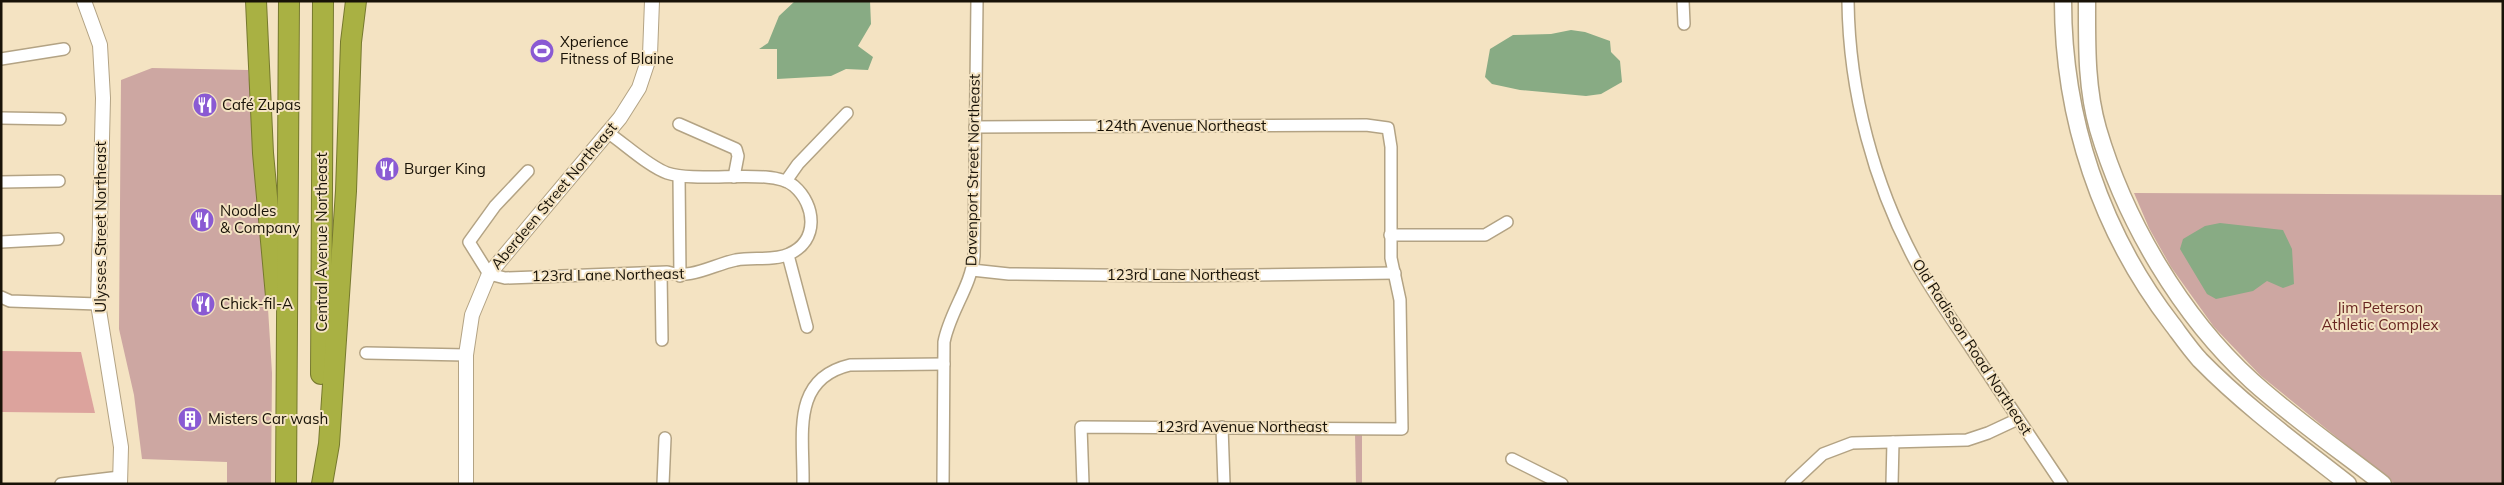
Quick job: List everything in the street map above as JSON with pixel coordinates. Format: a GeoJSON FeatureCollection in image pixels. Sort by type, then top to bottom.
{"type":"FeatureCollection","features":[{"type":"Feature","properties":{"kind":"highway"},"geometry":{"type":"LineString","coordinates":[[256,1],[265,179],[276,303],[287,384]]}},
{"type":"Feature","properties":{"kind":"highway"},"geometry":{"type":"LineString","coordinates":[[286,484],[289,1]]}},
{"type":"Feature","properties":{"kind":"highway","name":"Central Avenue Northeast"},"geometry":{"type":"LineString","coordinates":[[321,484],[323,1]]}},
{"type":"Feature","properties":{"kind":"highway"},"geometry":{"type":"LineString","coordinates":[[321,484],[329,434],[346,191],[351,42],[356,1]]}},
{"type":"Feature","properties":{"kind":"main road"},"geometry":{"type":"LineString","coordinates":[[2063,1],[2068,78],[2076,124],[2104,209],[2134,268],[2161,310],[2199,358],[2270,423],[2348,484]]}},
{"type":"Feature","properties":{"kind":"main road"},"geometry":{"type":"LineString","coordinates":[[2087,1],[2087,55],[2098,129],[2123,195],[2162,274],[2190,312],[2251,380],[2383,484]]}},
{"type":"Feature","properties":{"kind":"street","name":"Ulysses Street Northeast"},"geometry":{"type":"LineString","coordinates":[[84,1],[99,37],[102,89],[98,304],[121,447],[120,480]]}},
{"type":"Feature","properties":{"kind":"street","name":"Aberdeen Street Northeast"},"geometry":{"type":"LineString","coordinates":[[466,484],[466,355],[472,315],[488,274],[608,132],[639,88],[650,55],[652,1]]}},
{"type":"Feature","properties":{"kind":"street","name":"Davenport Street Northeast"},"geometry":{"type":"LineString","coordinates":[[943,484],[944,364],[947,327],[972,270],[976,1]]}},
{"type":"Feature","properties":{"kind":"street"},"geometry":{"type":"LineString","coordinates":[[1683,1],[1684,24]]}},
{"type":"Feature","properties":{"kind":"street","name":"Old Radisson Road Northeast"},"geometry":{"type":"LineString","coordinates":[[1848,1],[1850,50],[1861,116],[1889,205],[1918,266],[2062,484]]}},
{"type":"Feature","properties":{"kind":"street"},"geometry":{"type":"LineString","coordinates":[[1,59],[64,49]]}},
{"type":"Feature","properties":{"kind":"street"},"geometry":{"type":"LineString","coordinates":[[786,180],[789,174],[847,113]]}},
{"type":"Feature","properties":{"kind":"street"},"geometry":{"type":"LineString","coordinates":[[1,118],[60,119]]}},
{"type":"Feature","properties":{"kind":"street"},"geometry":{"type":"LineString","coordinates":[[679,124],[736,149],[738,156],[734,177]]}},
{"type":"Feature","properties":{"kind":"street","name":"124th Avenue Northeast"},"geometry":{"type":"LineString","coordinates":[[974,128],[1366,125],[1388,128],[1391,147],[1390,235]]}},
{"type":"Feature","properties":{"kind":"street"},"geometry":{"type":"LineString","coordinates":[[608,132],[666,173],[679,176],[786,180],[802,194],[812,213],[812,228],[801,247],[788,255],[807,326]]}},
{"type":"Feature","properties":{"kind":"street"},"geometry":{"type":"LineString","coordinates":[[488,274],[469,242],[495,206],[528,171]]}},
{"type":"Feature","properties":{"kind":"street"},"geometry":{"type":"LineString","coordinates":[[679,176],[680,276]]}},
{"type":"Feature","properties":{"kind":"street"},"geometry":{"type":"LineString","coordinates":[[1,182],[59,182]]}},
{"type":"Feature","properties":{"kind":"street"},"geometry":{"type":"LineString","coordinates":[[1395,273],[1390,235],[1485,235],[1507,222]]}},
{"type":"Feature","properties":{"kind":"street"},"geometry":{"type":"LineString","coordinates":[[1,242],[58,240]]}},
{"type":"Feature","properties":{"kind":"street","name":"123rd Lane Northeast"},"geometry":{"type":"LineString","coordinates":[[488,274],[505,278],[667,272],[680,276],[736,260],[788,255]]}},
{"type":"Feature","properties":{"kind":"street","name":"123rd Lane Northeast"},"geometry":{"type":"LineString","coordinates":[[972,270],[1009,274],[1179,276],[1395,273]]}},
{"type":"Feature","properties":{"kind":"street"},"geometry":{"type":"LineString","coordinates":[[661,273],[662,340]]}},
{"type":"Feature","properties":{"kind":"street","name":"123rd Avenue Northeast"},"geometry":{"type":"LineString","coordinates":[[1083,484],[1081,427],[1402,429],[1400,300],[1395,273]]}},
{"type":"Feature","properties":{"kind":"street"},"geometry":{"type":"LineString","coordinates":[[1,297],[10,301],[98,304]]}},
{"type":"Feature","properties":{"kind":"street"},"geometry":{"type":"LineString","coordinates":[[366,353],[466,355]]}},
{"type":"Feature","properties":{"kind":"street"},"geometry":{"type":"LineString","coordinates":[[804,484],[804,410],[811,389],[818,380],[837,368],[850,365],[944,364]]}},
{"type":"Feature","properties":{"kind":"street"},"geometry":{"type":"LineString","coordinates":[[1791,484],[1823,454],[1836,448],[1866,441],[1967,440],[2018,419]]}},
{"type":"Feature","properties":{"kind":"street"},"geometry":{"type":"LineString","coordinates":[[1222,427],[1224,484]]}},
{"type":"Feature","properties":{"kind":"street"},"geometry":{"type":"LineString","coordinates":[[663,484],[665,438]]}},
{"type":"Feature","properties":{"kind":"street"},"geometry":{"type":"LineString","coordinates":[[1892,442],[1892,484]]}},
{"type":"Feature","properties":{"kind":"street"},"geometry":{"type":"LineString","coordinates":[[1512,459],[1562,484]]}},
{"type":"Feature","properties":{"kind":"street"},"geometry":{"type":"LineString","coordinates":[[61,484],[120,480]]}},
{"type":"Feature","properties":{"kind":"green space"},"geometry":{"type":"Polygon","coordinates":[[[152,68],[248,70],[260,179],[272,373],[271,484],[227,484],[227,462],[142,459],[134,395],[119,329],[121,80],[152,68]]]}},
{"type":"Feature","properties":{"kind":"green space","name":"Jim Peterson Athletic Complex"},"geometry":{"type":"Polygon","coordinates":[[[2134,193],[2503,195],[2503,484],[2395,484],[2261,376],[2214,327],[2171,267],[2149,228],[2134,193]]]}},
{"type":"Feature","properties":{"kind":"green space"},"geometry":{"type":"Polygon","coordinates":[[[1362,433],[1362,484],[1356,484],[1355,434],[1362,433]]]}},
{"type":"Feature","properties":{"kind":"shaded area"},"geometry":{"type":"Polygon","coordinates":[[[795,1],[870,1],[871,24],[858,46],[873,57],[868,70],[846,69],[831,76],[777,79],[777,49],[759,49],[768,43],[779,16],[795,1]]]}},
{"type":"Feature","properties":{"kind":"shaded area"},"geometry":{"type":"Polygon","coordinates":[[[1571,30],[1585,32],[1610,41],[1611,52],[1620,61],[1622,82],[1601,94],[1586,96],[1520,90],[1492,84],[1485,77],[1490,49],[1513,35],[1551,34],[1571,30]]]}},
{"type":"Feature","properties":{"kind":"shaded area"},"geometry":{"type":"Polygon","coordinates":[[[2220,223],[2283,230],[2292,249],[2294,284],[2283,288],[2267,281],[2253,291],[2216,299],[2207,294],[2180,249],[2183,239],[2205,226],[2220,223]]]}},
{"type":"Feature","properties":{"kind":"shaded area"},"geometry":{"type":"Polygon","coordinates":[[[1,351],[81,352],[95,413],[1,412],[1,351]]]}},
{"type":"Feature","properties":{"kind":"place","name":"Xperience Fitness of Blaine"},"geometry":{"type":"Point","coordinates":[542,51]}},
{"type":"Feature","properties":{"kind":"place","name":"Café Zupas"},"geometry":{"type":"Point","coordinates":[205,105]}},
{"type":"Feature","properties":{"kind":"place","name":"Burger King"},"geometry":{"type":"Point","coordinates":[387,169]}},
{"type":"Feature","properties":{"kind":"place","name":"Noodles & Company"},"geometry":{"type":"Point","coordinates":[202,220]}},
{"type":"Feature","properties":{"kind":"place","name":"Chick-fil-A"},"geometry":{"type":"Point","coordinates":[203,304]}},
{"type":"Feature","properties":{"kind":"place","name":"Misters Car wash"},"geometry":{"type":"Point","coordinates":[190,419]}}]}
